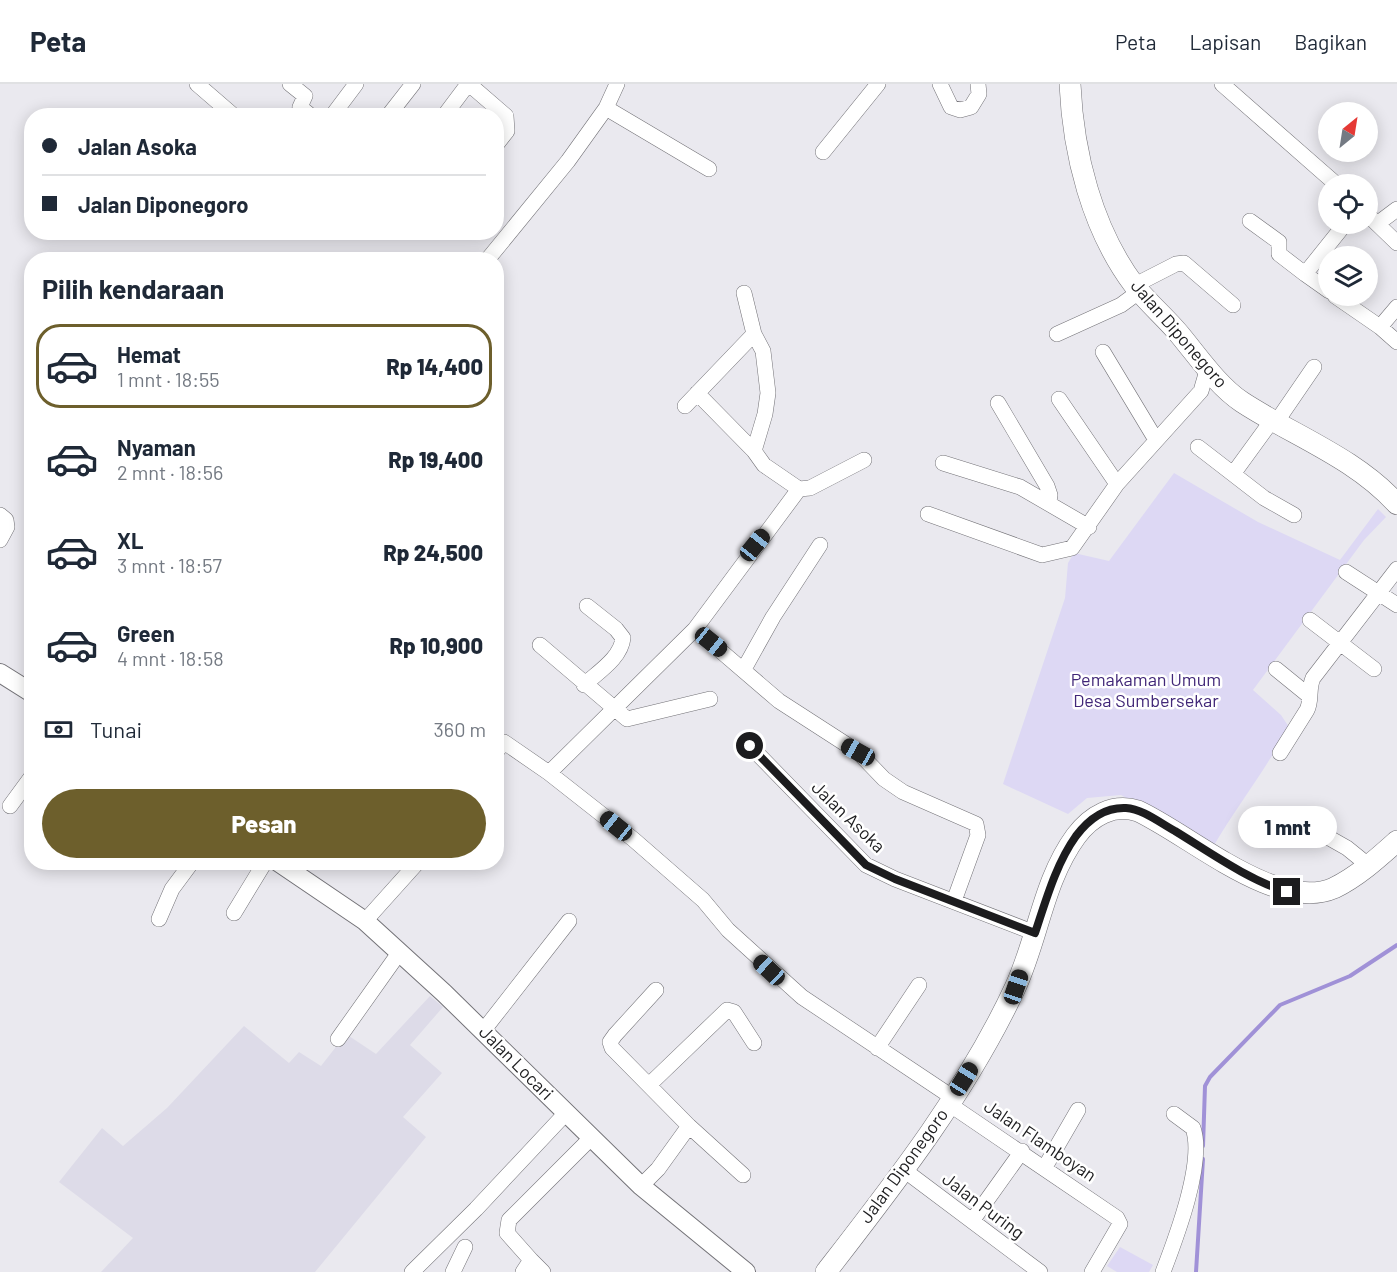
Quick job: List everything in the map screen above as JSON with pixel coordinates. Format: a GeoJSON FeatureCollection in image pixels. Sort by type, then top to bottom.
{"type":"FeatureCollection","features":[{"type":"Feature","properties":{"kind":"main road","name":"Jalan Diponegoro"},"geometry":{"type":"LineString","coordinates":[[1071,84],[1074,131],[1094,211],[1117,258],[1138,288],[1228,391],[1340,457],[1397,504]]}},
{"type":"Feature","properties":{"kind":"main road","name":"Jalan Diponegoro"},"geometry":{"type":"LineString","coordinates":[[826,1272],[904,1170],[986,1044],[1016,987],[1050,889],[1076,836],[1103,812],[1127,808],[1152,818],[1254,879],[1287,892],[1312,893],[1334,888],[1368,865],[1397,841]]}},
{"type":"Feature","properties":{"kind":"street"},"geometry":{"type":"LineString","coordinates":[[197,84],[225,108]]}},
{"type":"Feature","properties":{"kind":"street"},"geometry":{"type":"LineString","coordinates":[[290,84],[306,98],[303,108]]}},
{"type":"Feature","properties":{"kind":"street"},"geometry":{"type":"LineString","coordinates":[[338,108],[356,84]]}},
{"type":"Feature","properties":{"kind":"street"},"geometry":{"type":"LineString","coordinates":[[394,108],[413,84]]}},
{"type":"Feature","properties":{"kind":"street"},"geometry":{"type":"LineString","coordinates":[[450,108],[469,84],[499,108]]}},
{"type":"Feature","properties":{"kind":"street"},"geometry":{"type":"LineString","coordinates":[[504,239],[568,161],[606,108],[618,84]]}},
{"type":"Feature","properties":{"kind":"street"},"geometry":{"type":"LineString","coordinates":[[823,152],[878,84]]}},
{"type":"Feature","properties":{"kind":"street"},"geometry":{"type":"LineString","coordinates":[[940,84],[951,107],[960,110],[971,107],[979,91],[978,84]]}},
{"type":"Feature","properties":{"kind":"street"},"geometry":{"type":"LineString","coordinates":[[1222,84],[1325,174]]}},
{"type":"Feature","properties":{"kind":"street"},"geometry":{"type":"LineString","coordinates":[[606,108],[709,169]]}},
{"type":"Feature","properties":{"kind":"street"},"geometry":{"type":"LineString","coordinates":[[504,113],[507,131],[504,135]]}},
{"type":"Feature","properties":{"kind":"street"},"geometry":{"type":"LineString","coordinates":[[1378,217],[1397,208]]}},
{"type":"Feature","properties":{"kind":"street"},"geometry":{"type":"LineString","coordinates":[[1250,220],[1279,242],[1279,255],[1318,283]]}},
{"type":"Feature","properties":{"kind":"street"},"geometry":{"type":"LineString","coordinates":[[1378,224],[1397,243]]}},
{"type":"Feature","properties":{"kind":"street"},"geometry":{"type":"LineString","coordinates":[[1305,274],[1337,234]]}},
{"type":"Feature","properties":{"kind":"street"},"geometry":{"type":"LineString","coordinates":[[494,252],[504,240]]}},
{"type":"Feature","properties":{"kind":"street"},"geometry":{"type":"LineString","coordinates":[[1057,334],[1121,305],[1138,288],[1176,264],[1184,263],[1233,305]]}},
{"type":"Feature","properties":{"kind":"street"},"geometry":{"type":"LineString","coordinates":[[744,293],[754,334],[763,351],[768,393],[765,414],[754,451]]}},
{"type":"Feature","properties":{"kind":"street"},"geometry":{"type":"LineString","coordinates":[[1350,306],[1397,342]]}},
{"type":"Feature","properties":{"kind":"street"},"geometry":{"type":"LineString","coordinates":[[1380,327],[1397,307]]}},
{"type":"Feature","properties":{"kind":"street"},"geometry":{"type":"LineString","coordinates":[[685,406],[754,334]]}},
{"type":"Feature","properties":{"kind":"street"},"geometry":{"type":"LineString","coordinates":[[1103,352],[1156,440]]}},
{"type":"Feature","properties":{"kind":"street"},"geometry":{"type":"LineString","coordinates":[[928,514],[1042,555],[1072,548],[1089,527],[1117,484],[1201,391],[1208,367]]}},
{"type":"Feature","properties":{"kind":"street"},"geometry":{"type":"LineString","coordinates":[[1233,474],[1314,367]]}},
{"type":"Feature","properties":{"kind":"street"},"geometry":{"type":"LineString","coordinates":[[1201,391],[1228,391]]}},
{"type":"Feature","properties":{"kind":"street"},"geometry":{"type":"LineString","coordinates":[[697,393],[754,451],[764,465],[799,489],[810,488],[864,460]]}},
{"type":"Feature","properties":{"kind":"street"},"geometry":{"type":"LineString","coordinates":[[1059,399],[1117,484]]}},
{"type":"Feature","properties":{"kind":"street"},"geometry":{"type":"LineString","coordinates":[[998,403],[1047,486],[1049,501]]}},
{"type":"Feature","properties":{"kind":"street"},"geometry":{"type":"LineString","coordinates":[[1198,447],[1269,501],[1294,515]]}},
{"type":"Feature","properties":{"kind":"street"},"geometry":{"type":"LineString","coordinates":[[943,463],[1007,482],[1049,501],[1089,527]]}},
{"type":"Feature","properties":{"kind":"street"},"geometry":{"type":"LineString","coordinates":[[549,773],[695,629],[799,489]]}},
{"type":"Feature","properties":{"kind":"street"},"geometry":{"type":"LineString","coordinates":[[0,515],[6,520],[7,527],[0,540]]}},
{"type":"Feature","properties":{"kind":"street"},"geometry":{"type":"LineString","coordinates":[[744,669],[772,617],[820,545]]}},
{"type":"Feature","properties":{"kind":"street"},"geometry":{"type":"LineString","coordinates":[[1281,753],[1310,704],[1308,694],[1313,678],[1377,591],[1397,569]]}},
{"type":"Feature","properties":{"kind":"street"},"geometry":{"type":"LineString","coordinates":[[1346,572],[1397,605]]}},
{"type":"Feature","properties":{"kind":"street"},"geometry":{"type":"LineString","coordinates":[[584,685],[615,656],[622,646],[623,638],[616,629],[587,606]]}},
{"type":"Feature","properties":{"kind":"street"},"geometry":{"type":"LineString","coordinates":[[1310,620],[1374,669]]}},
{"type":"Feature","properties":{"kind":"street"},"geometry":{"type":"LineString","coordinates":[[695,629],[779,701],[858,752],[884,779],[903,792],[976,824],[978,835],[954,900]]}},
{"type":"Feature","properties":{"kind":"street"},"geometry":{"type":"LineString","coordinates":[[540,645],[623,717],[635,719],[710,699]]}},
{"type":"Feature","properties":{"kind":"street"},"geometry":{"type":"LineString","coordinates":[[1276,669],[1308,694]]}},
{"type":"Feature","properties":{"kind":"street"},"geometry":{"type":"LineString","coordinates":[[0,673],[24,688]]}},
{"type":"Feature","properties":{"kind":"street","name":"Jalan Asoka"},"geometry":{"type":"LineString","coordinates":[[750,746],[866,865],[895,879],[1035,933]]}},
{"type":"Feature","properties":{"kind":"street","name":"Jalan Flamboyan"},"geometry":{"type":"LineString","coordinates":[[504,747],[549,773],[633,839],[703,900],[728,930],[769,970],[802,997],[1117,1218],[1120,1224],[1092,1272]]}},
{"type":"Feature","properties":{"kind":"street"},"geometry":{"type":"LineString","coordinates":[[10,807],[24,787]]}},
{"type":"Feature","properties":{"kind":"street"},"geometry":{"type":"LineString","coordinates":[[1294,818],[1347,848],[1368,865]]}},
{"type":"Feature","properties":{"kind":"street"},"geometry":{"type":"LineString","coordinates":[[159,919],[172,889],[186,870]]}},
{"type":"Feature","properties":{"kind":"street"},"geometry":{"type":"LineString","coordinates":[[234,913],[260,870]]}},
{"type":"Feature","properties":{"kind":"street","name":"Jalan Locari"},"geometry":{"type":"LineString","coordinates":[[290,870],[365,921],[483,1031],[641,1186],[746,1272]]}},
{"type":"Feature","properties":{"kind":"street"},"geometry":{"type":"LineString","coordinates":[[365,921],[411,870]]}},
{"type":"Feature","properties":{"kind":"street"},"geometry":{"type":"LineString","coordinates":[[483,1031],[569,921]]}},
{"type":"Feature","properties":{"kind":"street"},"geometry":{"type":"LineString","coordinates":[[338,1039],[399,953]]}},
{"type":"Feature","properties":{"kind":"street"},"geometry":{"type":"LineString","coordinates":[[877,1048],[919,986]]}},
{"type":"Feature","properties":{"kind":"street"},"geometry":{"type":"LineString","coordinates":[[656,990],[610,1042],[616,1055],[743,1175]]}},
{"type":"Feature","properties":{"kind":"street"},"geometry":{"type":"LineString","coordinates":[[649,1085],[727,1010],[734,1012],[753,1043]]}},
{"type":"Feature","properties":{"kind":"street"},"geometry":{"type":"LineString","coordinates":[[1045,1167],[1078,1110]]}},
{"type":"Feature","properties":{"kind":"street"},"geometry":{"type":"LineString","coordinates":[[412,1272],[461,1224],[566,1113]]}},
{"type":"Feature","properties":{"kind":"street"},"geometry":{"type":"LineString","coordinates":[[1163,1272],[1185,1212],[1195,1153],[1193,1128],[1174,1114]]}},
{"type":"Feature","properties":{"kind":"street"},"geometry":{"type":"LineString","coordinates":[[641,1186],[658,1169],[689,1126]]}},
{"type":"Feature","properties":{"kind":"street"},"geometry":{"type":"LineString","coordinates":[[543,1272],[527,1266],[507,1233],[509,1220],[591,1138]]}},
{"type":"Feature","properties":{"kind":"street"},"geometry":{"type":"LineString","coordinates":[[972,1221],[1022,1151]]}},
{"type":"Feature","properties":{"kind":"street","name":"Jalan Puring"},"geometry":{"type":"LineString","coordinates":[[904,1170],[1040,1272]]}},
{"type":"Feature","properties":{"kind":"street"},"geometry":{"type":"LineString","coordinates":[[453,1272],[465,1247]]}},
{"type":"Feature","properties":{"kind":"shaded area"},"geometry":{"type":"Polygon","coordinates":[[[430,996],[443,1007],[410,1045],[442,1073],[403,1117],[426,1137],[315,1272],[101,1272],[133,1238],[59,1182],[102,1128],[123,1146],[167,1108],[244,1026],[289,1063],[299,1052],[321,1066],[346,1034],[376,1054],[430,996]]]}},
{"type":"Feature","properties":{"kind":"green space","name":"Pemakaman Umum Desa Sumbersekar"},"geometry":{"type":"Polygon","coordinates":[[[1174,473],[1258,522],[1340,560],[1378,509],[1386,517],[1364,540],[1253,690],[1281,715],[1289,727],[1213,847],[1121,795],[1087,798],[1068,814],[1003,784],[1065,598],[1068,563],[1074,553],[1109,561],[1174,473]]]}},
{"type":"Feature","properties":{"kind":"green space"},"geometry":{"type":"Polygon","coordinates":[[[1120,1247],[1153,1265],[1149,1272],[1117,1272],[1107,1266],[1120,1247]]]}},
{"type":"Feature","properties":{"kind":"waterway"},"geometry":{"type":"LineString","coordinates":[[1203,1146],[1205,1086],[1210,1077],[1280,1005],[1350,976],[1397,945]]}},
{"type":"Feature","properties":{"kind":"waterway"},"geometry":{"type":"LineString","coordinates":[[1196,1272],[1203,1159]]}},
{"type":"Feature","properties":{"kind":"route"},"geometry":{"type":"LineString","coordinates":[[750,746],[866,865],[895,879],[1035,933],[1050,889],[1076,836],[1103,812],[1115,809],[1127,808],[1138,811],[1254,879],[1287,892]]}}]}
